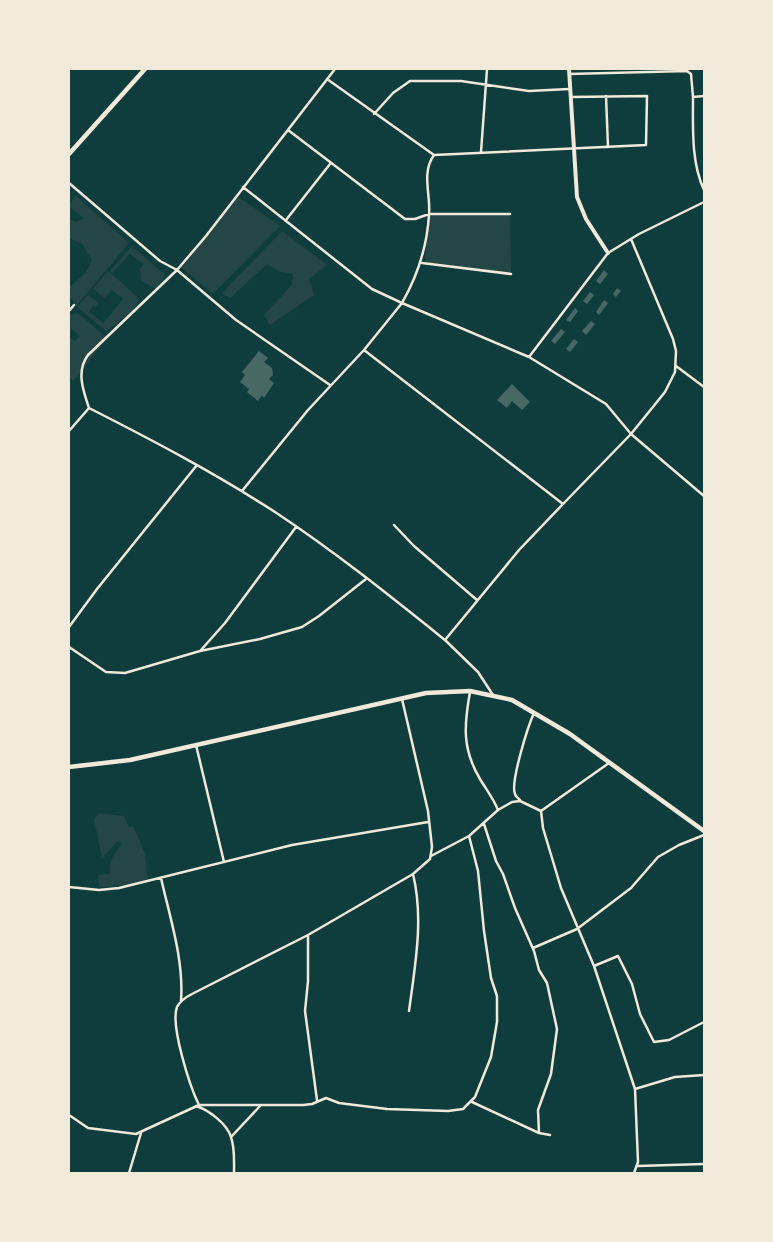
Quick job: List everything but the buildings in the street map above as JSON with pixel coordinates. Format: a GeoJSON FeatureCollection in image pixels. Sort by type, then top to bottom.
{"type":"FeatureCollection","features":[{"type":"Feature","properties":{"kind":"main road"},"geometry":{"type":"LineString","coordinates":[[69,154],[145,69]]}},
{"type":"Feature","properties":{"kind":"main road"},"geometry":{"type":"LineString","coordinates":[[569,71],[572,150],[580,207],[608,253]]}},
{"type":"Feature","properties":{"kind":"main road"},"geometry":{"type":"LineString","coordinates":[[69,767],[130,760],[438,692],[470,691],[512,700],[535,712],[704,830]]}},
{"type":"Feature","properties":{"kind":"street"},"geometry":{"type":"LineString","coordinates":[[335,69],[177,270],[82,362],[81,378],[89,408],[197,465],[296,526],[445,640],[478,672],[493,695]]}},
{"type":"Feature","properties":{"kind":"street"},"geometry":{"type":"LineString","coordinates":[[481,152],[487,69]]}},
{"type":"Feature","properties":{"kind":"street"},"geometry":{"type":"LineString","coordinates":[[569,71],[686,71],[691,74],[694,145],[698,173],[704,190]]}},
{"type":"Feature","properties":{"kind":"street"},"geometry":{"type":"LineString","coordinates":[[327,79],[434,155],[572,150],[646,145],[647,96],[570,97]]}},
{"type":"Feature","properties":{"kind":"street"},"geometry":{"type":"LineString","coordinates":[[374,114],[393,92],[410,81],[461,81],[529,91],[569,89]]}},
{"type":"Feature","properties":{"kind":"street"},"geometry":{"type":"LineString","coordinates":[[606,96],[608,147]]}},
{"type":"Feature","properties":{"kind":"street"},"geometry":{"type":"LineString","coordinates":[[693,97],[704,96]]}},
{"type":"Feature","properties":{"kind":"street"},"geometry":{"type":"LineString","coordinates":[[288,130],[330,164],[405,219],[416,219],[430,214],[510,214]]}},
{"type":"Feature","properties":{"kind":"street"},"geometry":{"type":"LineString","coordinates":[[242,492],[330,385],[364,350],[402,302],[422,263],[430,214],[427,186],[428,167],[434,155]]}},
{"type":"Feature","properties":{"kind":"street"},"geometry":{"type":"LineString","coordinates":[[286,220],[330,164]]}},
{"type":"Feature","properties":{"kind":"street"},"geometry":{"type":"LineString","coordinates":[[69,182],[160,261],[177,270],[236,320],[330,385]]}},
{"type":"Feature","properties":{"kind":"street"},"geometry":{"type":"LineString","coordinates":[[243,187],[372,289],[530,357],[596,396],[616,413],[631,434],[704,496]]}},
{"type":"Feature","properties":{"kind":"street"},"geometry":{"type":"LineString","coordinates":[[530,357],[608,253],[630,239],[704,202]]}},
{"type":"Feature","properties":{"kind":"street"},"geometry":{"type":"LineString","coordinates":[[445,640],[535,531],[631,434],[665,392],[672,380],[676,366],[673,339],[630,239]]}},
{"type":"Feature","properties":{"kind":"street"},"geometry":{"type":"LineString","coordinates":[[422,263],[511,274]]}},
{"type":"Feature","properties":{"kind":"street"},"geometry":{"type":"LineString","coordinates":[[69,311],[74,305]]}},
{"type":"Feature","properties":{"kind":"street"},"geometry":{"type":"LineString","coordinates":[[364,350],[563,504]]}},
{"type":"Feature","properties":{"kind":"street"},"geometry":{"type":"LineString","coordinates":[[676,366],[704,387]]}},
{"type":"Feature","properties":{"kind":"street"},"geometry":{"type":"LineString","coordinates":[[69,431],[89,408]]}},
{"type":"Feature","properties":{"kind":"street"},"geometry":{"type":"LineString","coordinates":[[69,627],[96,589],[197,465]]}},
{"type":"Feature","properties":{"kind":"street"},"geometry":{"type":"LineString","coordinates":[[394,525],[414,546],[477,600]]}},
{"type":"Feature","properties":{"kind":"street"},"geometry":{"type":"LineString","coordinates":[[200,651],[225,623],[296,526]]}},
{"type":"Feature","properties":{"kind":"street"},"geometry":{"type":"LineString","coordinates":[[69,646],[98,668],[119,674],[200,651],[260,639],[302,627],[366,579]]}},
{"type":"Feature","properties":{"kind":"street"},"geometry":{"type":"LineString","coordinates":[[470,691],[464,732],[466,744],[478,774],[498,810]]}},
{"type":"Feature","properties":{"kind":"street"},"geometry":{"type":"LineString","coordinates":[[402,699],[428,811],[431,856]]}},
{"type":"Feature","properties":{"kind":"street"},"geometry":{"type":"LineString","coordinates":[[535,712],[526,734],[515,778],[514,793],[520,801],[541,811]]}},
{"type":"Feature","properties":{"kind":"street"},"geometry":{"type":"LineString","coordinates":[[196,745],[224,862]]}},
{"type":"Feature","properties":{"kind":"street"},"geometry":{"type":"LineString","coordinates":[[541,811],[610,763]]}},
{"type":"Feature","properties":{"kind":"street"},"geometry":{"type":"LineString","coordinates":[[181,1001],[308,935],[413,874],[424,866],[431,856],[469,836],[498,810],[520,801]]}},
{"type":"Feature","properties":{"kind":"street"},"geometry":{"type":"LineString","coordinates":[[541,811],[543,828],[561,888],[594,966],[635,1089],[638,1126],[638,1166],[634,1173]]}},
{"type":"Feature","properties":{"kind":"street"},"geometry":{"type":"LineString","coordinates":[[69,887],[106,890],[292,845],[428,822]]}},
{"type":"Feature","properties":{"kind":"street"},"geometry":{"type":"LineString","coordinates":[[484,824],[514,908],[533,948],[539,970],[547,983],[558,1029],[551,1074],[538,1110],[539,1133]]}},
{"type":"Feature","properties":{"kind":"street"},"geometry":{"type":"LineString","coordinates":[[533,948],[577,929],[631,888],[658,857],[679,845],[704,835]]}},
{"type":"Feature","properties":{"kind":"street"},"geometry":{"type":"LineString","coordinates":[[69,1115],[88,1128],[141,1133],[197,1106],[312,1104],[317,1100],[326,1098],[339,1103],[387,1109],[448,1112],[457,1111],[472,1102],[491,1057],[498,1011],[498,996],[491,978],[478,871],[469,836]]}},
{"type":"Feature","properties":{"kind":"street"},"geometry":{"type":"LineString","coordinates":[[408,1011],[418,934],[413,874]]}},
{"type":"Feature","properties":{"kind":"street"},"geometry":{"type":"LineString","coordinates":[[161,878],[177,947],[182,983],[181,1001],[176,1014],[181,1048],[197,1106],[210,1112],[231,1137],[234,1173]]}},
{"type":"Feature","properties":{"kind":"street"},"geometry":{"type":"LineString","coordinates":[[308,935],[308,981],[305,1011],[317,1100]]}},
{"type":"Feature","properties":{"kind":"street"},"geometry":{"type":"LineString","coordinates":[[594,966],[618,956],[632,984],[640,1014],[654,1042],[669,1040],[704,1022]]}},
{"type":"Feature","properties":{"kind":"street"},"geometry":{"type":"LineString","coordinates":[[635,1089],[675,1077],[704,1075]]}},
{"type":"Feature","properties":{"kind":"street"},"geometry":{"type":"LineString","coordinates":[[472,1102],[539,1133],[550,1135]]}},
{"type":"Feature","properties":{"kind":"street"},"geometry":{"type":"LineString","coordinates":[[231,1137],[261,1105]]}},
{"type":"Feature","properties":{"kind":"street"},"geometry":{"type":"LineString","coordinates":[[129,1173],[141,1133]]}},
{"type":"Feature","properties":{"kind":"street"},"geometry":{"type":"LineString","coordinates":[[638,1166],[704,1164]]}},
{"type":"Feature","properties":{"kind":"shaded area"},"geometry":{"type":"Polygon","coordinates":[[[75,195],[129,243],[77,305],[69,297],[69,288],[86,272],[92,260],[82,244],[69,238],[69,219],[76,222],[84,218],[69,207],[75,195]]]}},
{"type":"Feature","properties":{"kind":"shaded area"},"geometry":{"type":"Polygon","coordinates":[[[237,196],[280,226],[213,294],[182,268],[237,196]]]}},
{"type":"Feature","properties":{"kind":"shaded area"},"geometry":{"type":"Polygon","coordinates":[[[429,214],[510,214],[511,274],[425,263],[429,214]]]}},
{"type":"Feature","properties":{"kind":"shaded area"},"geometry":{"type":"Polygon","coordinates":[[[282,231],[327,265],[309,279],[314,295],[270,325],[264,315],[292,285],[293,274],[280,272],[267,264],[230,298],[222,293],[282,231]]]}},
{"type":"Feature","properties":{"kind":"shaded area"},"geometry":{"type":"Polygon","coordinates":[[[132,246],[166,276],[155,288],[141,281],[140,269],[144,264],[130,254],[112,273],[110,271],[132,246]]]}},
{"type":"Feature","properties":{"kind":"shaded area"},"geometry":{"type":"Polygon","coordinates":[[[108,271],[139,300],[131,313],[106,331],[77,307],[88,295],[99,303],[95,307],[93,306],[89,312],[103,323],[123,299],[112,290],[104,298],[93,288],[108,271]]]}},
{"type":"Feature","properties":{"kind":"shaded area"},"geometry":{"type":"Polygon","coordinates":[[[78,313],[107,338],[73,381],[69,377],[69,336],[75,341],[80,336],[69,327],[69,315],[78,313]]]}},
{"type":"Feature","properties":{"kind":"shaded area"},"geometry":{"type":"Polygon","coordinates":[[[100,813],[124,816],[129,827],[133,826],[145,854],[148,883],[99,887],[98,875],[110,874],[112,858],[122,844],[118,841],[102,858],[94,819],[100,813]]]}}]}
